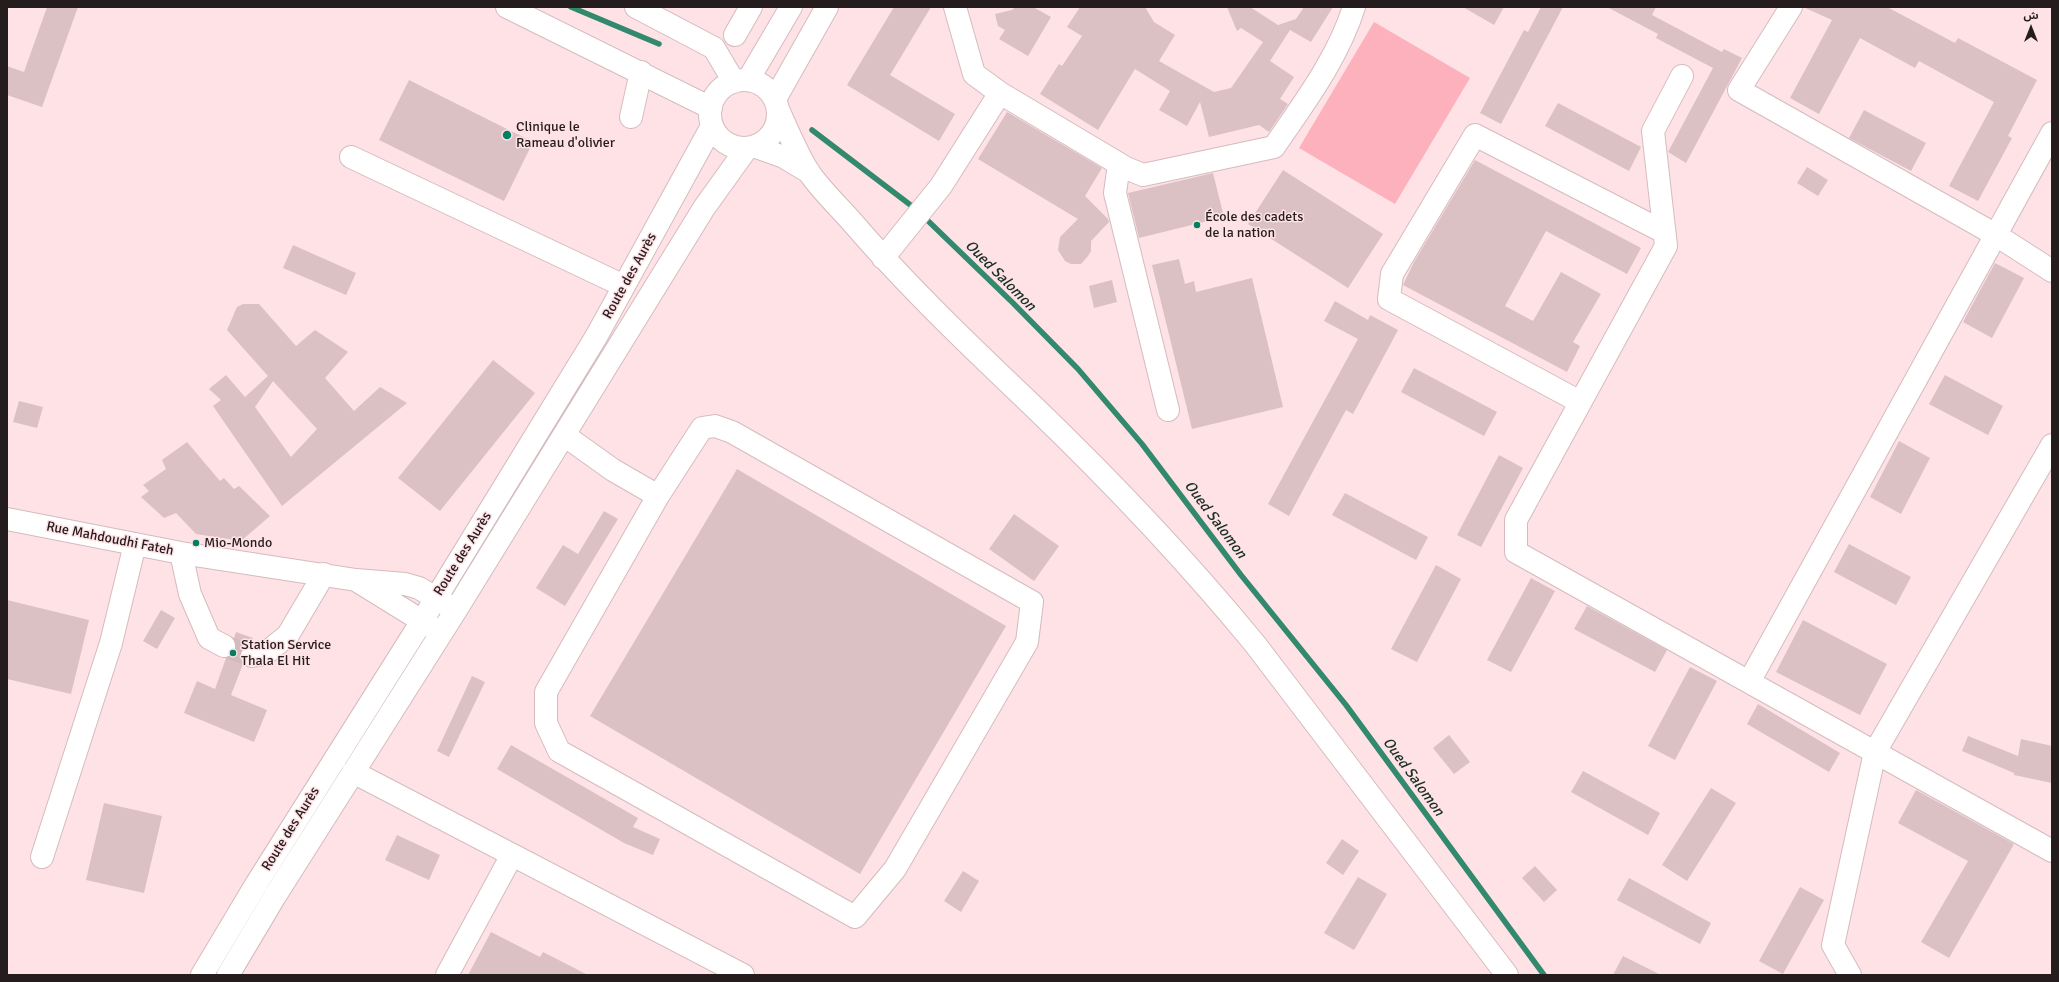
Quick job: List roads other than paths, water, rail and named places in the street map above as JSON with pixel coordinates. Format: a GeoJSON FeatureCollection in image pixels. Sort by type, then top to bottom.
{"type":"FeatureCollection","features":[{"type":"Feature","properties":{"kind":"street"},"geometry":{"type":"LineString","coordinates":[[507,7],[641,72],[711,117]]}},
{"type":"Feature","properties":{"kind":"street"},"geometry":{"type":"LineString","coordinates":[[636,7],[714,48],[741,81],[759,83],[769,90],[809,172],[883,258],[933,309],[1100,471],[1193,570],[1256,644],[1507,975]]}},
{"type":"Feature","properties":{"kind":"street"},"geometry":{"type":"LineString","coordinates":[[734,35],[751,7]]}},
{"type":"Feature","properties":{"kind":"street"},"geometry":{"type":"LineString","coordinates":[[791,7],[741,81],[718,92],[711,117],[715,133],[732,147],[751,148],[784,157],[809,172]]}},
{"type":"Feature","properties":{"kind":"street"},"geometry":{"type":"LineString","coordinates":[[751,148],[771,136],[778,118],[777,104],[827,7]]}},
{"type":"Feature","properties":{"kind":"street"},"geometry":{"type":"LineString","coordinates":[[955,7],[974,74],[1000,93],[1119,164],[1143,175],[1274,147],[1316,85],[1348,27],[1354,7]]}},
{"type":"Feature","properties":{"kind":"street"},"geometry":{"type":"LineString","coordinates":[[1791,7],[1739,90],[1996,235],[2052,271]]}},
{"type":"Feature","properties":{"kind":"street"},"geometry":{"type":"LineString","coordinates":[[631,117],[641,72]]}},
{"type":"Feature","properties":{"kind":"street"},"geometry":{"type":"LineString","coordinates":[[1682,76],[1653,131],[1666,246],[1516,520],[1516,552],[2052,851]]}},
{"type":"Feature","properties":{"kind":"street"},"geometry":{"type":"LineString","coordinates":[[883,258],[934,195],[1000,93]]}},
{"type":"Feature","properties":{"kind":"street","name":"Route des Aurès"},"geometry":{"type":"LineString","coordinates":[[202,975],[257,883],[422,621],[596,337],[711,117]]}},
{"type":"Feature","properties":{"kind":"street"},"geometry":{"type":"LineString","coordinates":[[1749,682],[2052,133]]}},
{"type":"Feature","properties":{"kind":"street"},"geometry":{"type":"LineString","coordinates":[[1580,402],[1389,299],[1392,274],[1475,135],[1664,232]]}},
{"type":"Feature","properties":{"kind":"street","name":"Route des Aurès"},"geometry":{"type":"LineString","coordinates":[[228,975],[275,896],[442,633],[708,203],[751,148]]}},
{"type":"Feature","properties":{"kind":"street"},"geometry":{"type":"LineString","coordinates":[[351,157],[547,243],[624,286]]}},
{"type":"Feature","properties":{"kind":"street"},"geometry":{"type":"LineString","coordinates":[[1119,164],[1115,193],[1168,410]]}},
{"type":"Feature","properties":{"kind":"street"},"geometry":{"type":"LineString","coordinates":[[715,426],[732,432],[1032,602],[1027,642],[895,869],[855,917],[559,751],[546,723],[546,692],[658,496],[702,428],[715,426]]}},
{"type":"Feature","properties":{"kind":"street"},"geometry":{"type":"LineString","coordinates":[[564,435],[613,470],[658,496]]}},
{"type":"Feature","properties":{"kind":"street"},"geometry":{"type":"LineString","coordinates":[[1850,975],[1833,945],[1875,752],[2052,446]]}},
{"type":"Feature","properties":{"kind":"street","name":"Rue Mahdoudhi Fateh"},"geometry":{"type":"LineString","coordinates":[[7,519],[181,553],[356,580],[412,586],[456,610]]}},
{"type":"Feature","properties":{"kind":"street"},"geometry":{"type":"LineString","coordinates":[[42,857],[111,643],[134,544]]}},
{"type":"Feature","properties":{"kind":"street"},"geometry":{"type":"LineString","coordinates":[[181,553],[190,594],[209,638],[224,646]]}},
{"type":"Feature","properties":{"kind":"street"},"geometry":{"type":"LineString","coordinates":[[252,656],[266,654],[288,635],[324,574]]}},
{"type":"Feature","properties":{"kind":"street","name":"Rue Mahdoudhi Fateh"},"geometry":{"type":"LineString","coordinates":[[356,580],[442,633]]}},
{"type":"Feature","properties":{"kind":"street"},"geometry":{"type":"LineString","coordinates":[[353,772],[743,975]]}},
{"type":"Feature","properties":{"kind":"street"},"geometry":{"type":"LineString","coordinates":[[447,975],[512,855]]}},
{"type":"Feature","properties":{"kind":"waterway","name":"Oued Salomon"},"geometry":{"type":"LineString","coordinates":[[571,7],[659,44]]}},
{"type":"Feature","properties":{"kind":"waterway","name":"Oued Salomon"},"geometry":{"type":"LineString","coordinates":[[812,130],[917,210]]}},
{"type":"Feature","properties":{"kind":"waterway","name":"Oued Salomon"},"geometry":{"type":"LineString","coordinates":[[923,216],[1013,303],[1078,369],[1142,444],[1241,575],[1346,705],[1544,975]]}},
{"type":"Feature","properties":{"kind":"tunnel"},"geometry":{"type":"LineString","coordinates":[[224,646],[252,656]]}},
{"type":"Feature","properties":{"kind":"place","name":"Clinique le Rameau d'olivier"},"geometry":{"type":"Point","coordinates":[507,135]}},
{"type":"Feature","properties":{"kind":"place","name":"École des cadets de la nation"},"geometry":{"type":"Point","coordinates":[1197,225]}},
{"type":"Feature","properties":{"kind":"place","name":"Mio-Mondo"},"geometry":{"type":"Point","coordinates":[196,543]}},
{"type":"Feature","properties":{"kind":"place","name":"Station Service Thala El Hit"},"geometry":{"type":"Point","coordinates":[233,653]}}]}
